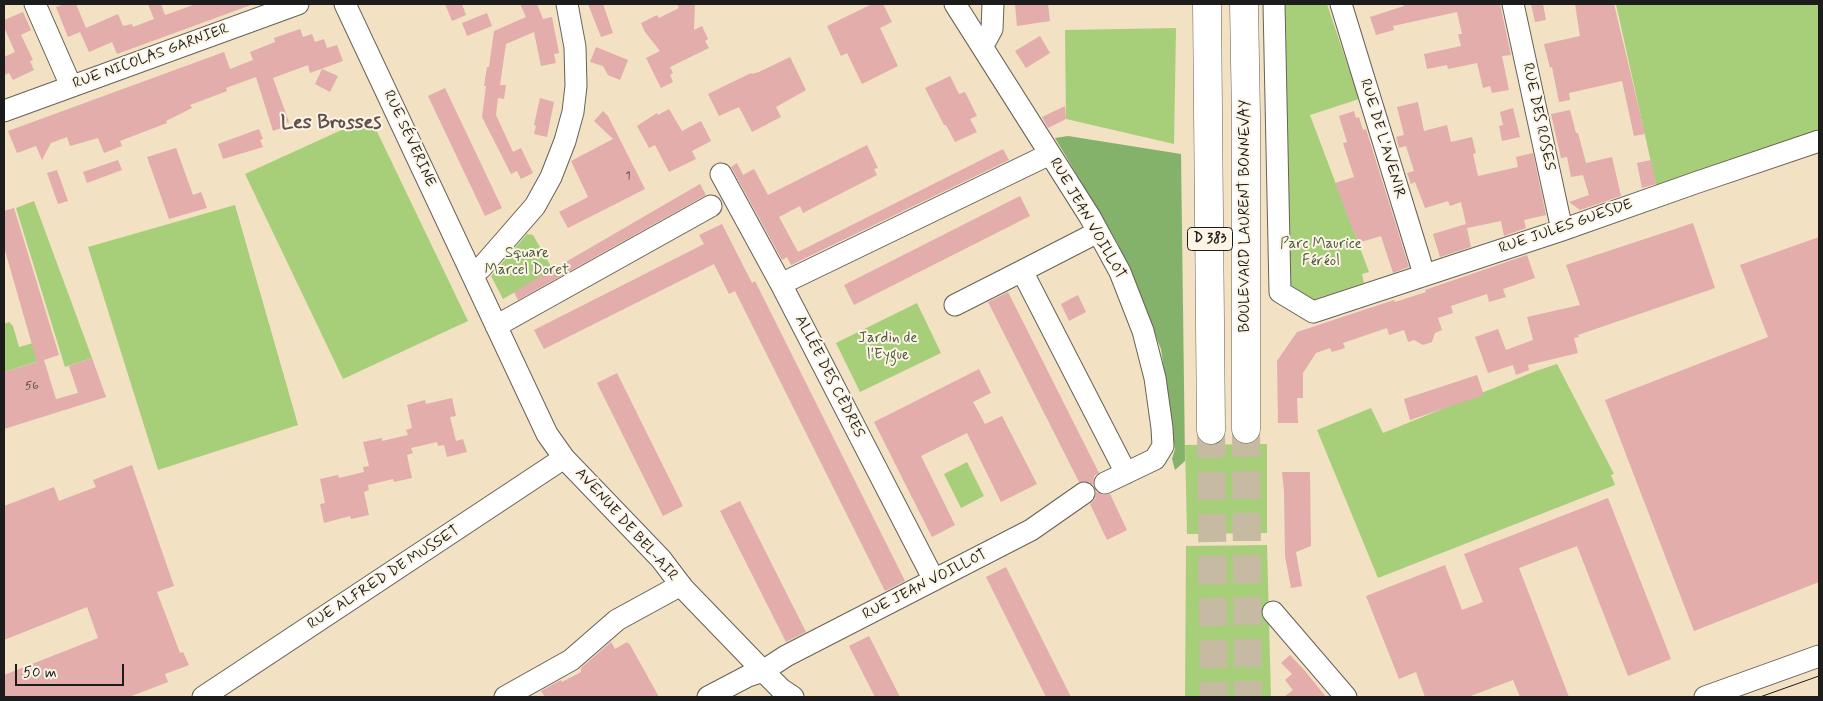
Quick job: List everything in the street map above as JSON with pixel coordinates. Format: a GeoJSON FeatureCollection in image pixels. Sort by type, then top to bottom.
{"type":"FeatureCollection","features":[{"type":"Feature","properties":{"kind":"highway"},"geometry":{"type":"LineString","coordinates":[[1195,4],[1208,49]]}},
{"type":"Feature","properties":{"kind":"highway","name":"D 383"},"geometry":{"type":"LineString","coordinates":[[1207,4],[1211,430]]}},
{"type":"Feature","properties":{"kind":"highway","name":"BOULEVARD LAURENT BONNEVAY"},"geometry":{"type":"LineString","coordinates":[[1244,4],[1246,429]]}},
{"type":"Feature","properties":{"kind":"highway"},"geometry":{"type":"LineString","coordinates":[[1246,117],[1262,31],[1262,4]]}},
{"type":"Feature","properties":{"kind":"street"},"geometry":{"type":"LineString","coordinates":[[35,4],[71,86]]}},
{"type":"Feature","properties":{"kind":"street","name":"RUE NICOLAS GARNIER"},"geometry":{"type":"LineString","coordinates":[[4,111],[298,4]]}},
{"type":"Feature","properties":{"kind":"street","name":"RUE SÉVERINE"},"geometry":{"type":"LineString","coordinates":[[345,4],[473,274]]}},
{"type":"Feature","properties":{"kind":"street"},"geometry":{"type":"LineString","coordinates":[[473,274],[481,268],[535,206],[551,177],[566,141],[573,112],[576,86],[575,47],[567,4]]}},
{"type":"Feature","properties":{"kind":"street","name":"RUE JEAN VOILLOT"},"geometry":{"type":"LineString","coordinates":[[955,4],[1098,232],[1120,272],[1143,331],[1155,378],[1163,446],[1155,459],[1105,483]]}},
{"type":"Feature","properties":{"kind":"street"},"geometry":{"type":"LineString","coordinates":[[980,43],[986,40],[992,29],[993,4]]}},
{"type":"Feature","properties":{"kind":"street","name":"RUE JULES GUESDE"},"geometry":{"type":"LineString","coordinates":[[1274,4],[1280,292],[1313,312],[1562,230],[1819,142]]}},
{"type":"Feature","properties":{"kind":"street","name":"RUE DE L'AVENIR"},"geometry":{"type":"LineString","coordinates":[[1341,4],[1424,274]]}},
{"type":"Feature","properties":{"kind":"street","name":"RUE DES ROSES"},"geometry":{"type":"LineString","coordinates":[[1513,4],[1562,230]]}},
{"type":"Feature","properties":{"kind":"street"},"geometry":{"type":"LineString","coordinates":[[781,284],[1050,154]]}},
{"type":"Feature","properties":{"kind":"street","name":"ALLÉE DES CÈDRES"},"geometry":{"type":"LineString","coordinates":[[721,174],[781,284],[934,580]]}},
{"type":"Feature","properties":{"kind":"street"},"geometry":{"type":"LineString","coordinates":[[496,326],[711,206]]}},
{"type":"Feature","properties":{"kind":"street"},"geometry":{"type":"LineString","coordinates":[[955,305],[1098,232]]}},
{"type":"Feature","properties":{"kind":"street"},"geometry":{"type":"LineString","coordinates":[[1022,271],[1126,473]]}},
{"type":"Feature","properties":{"kind":"street","name":"AVENUE DE BEL-AIR"},"geometry":{"type":"LineString","coordinates":[[473,274],[546,434],[564,458],[661,559],[681,585],[763,671],[781,689],[793,697]]}},
{"type":"Feature","properties":{"kind":"street","name":"RUE ALFRED DE MUSSET"},"geometry":{"type":"LineString","coordinates":[[211,695],[564,458]]}},
{"type":"Feature","properties":{"kind":"street","name":"RUE JEAN VOILLOT"},"geometry":{"type":"LineString","coordinates":[[708,697],[748,676],[763,671],[786,656],[1031,530],[1084,494]]}},
{"type":"Feature","properties":{"kind":"street"},"geometry":{"type":"LineString","coordinates":[[505,697],[571,660],[617,620],[681,585]]}},
{"type":"Feature","properties":{"kind":"street"},"geometry":{"type":"LineString","coordinates":[[1273,612],[1346,697]]}},
{"type":"Feature","properties":{"kind":"street"},"geometry":{"type":"LineString","coordinates":[[1706,697],[1819,656]]}},
{"type":"Feature","properties":{"kind":"green space","name":"Parc Maurice Féréol"},"geometry":{"type":"Polygon","coordinates":[[[1278,4],[1327,4],[1359,99],[1310,115],[1369,272],[1362,274],[1364,283],[1303,303],[1284,291],[1278,4]]]}},
{"type":"Feature","properties":{"kind":"green space"},"geometry":{"type":"Polygon","coordinates":[[[1616,4],[1819,4],[1819,130],[1656,185],[1616,4]]]}},
{"type":"Feature","properties":{"kind":"green space"},"geometry":{"type":"Polygon","coordinates":[[[1176,28],[1174,144],[1066,119],[1065,30],[1176,28]]]}},
{"type":"Feature","properties":{"kind":"green space"},"geometry":{"type":"Polygon","coordinates":[[[370,117],[468,321],[343,379],[245,174],[370,117]]]}},
{"type":"Feature","properties":{"kind":"green space"},"geometry":{"type":"Polygon","coordinates":[[[1068,136],[1181,154],[1185,461],[1175,470],[1172,459],[1175,449],[1161,349],[1118,244],[1055,138],[1068,136]]]}},
{"type":"Feature","properties":{"kind":"green space"},"geometry":{"type":"Polygon","coordinates":[[[34,201],[92,358],[65,367],[16,208],[34,201]]]}},
{"type":"Feature","properties":{"kind":"green space"},"geometry":{"type":"Polygon","coordinates":[[[235,205],[298,425],[158,470],[88,247],[235,205]]]}},
{"type":"Feature","properties":{"kind":"green space","name":"Square Marcel Doret"},"geometry":{"type":"Polygon","coordinates":[[[527,234],[533,235],[553,270],[503,299],[491,276],[527,234]]]}},
{"type":"Feature","properties":{"kind":"green space","name":"Jardin de l'Eygue"},"geometry":{"type":"Polygon","coordinates":[[[917,303],[941,353],[860,392],[836,343],[917,303]]]}},
{"type":"Feature","properties":{"kind":"green space"},"geometry":{"type":"Polygon","coordinates":[[[9,322],[13,326],[19,347],[33,343],[39,361],[4,372],[4,324],[9,322]]]}},
{"type":"Feature","properties":{"kind":"green space"},"geometry":{"type":"Polygon","coordinates":[[[1557,364],[1614,474],[1611,475],[1615,485],[1378,578],[1317,430],[1371,408],[1383,433],[1557,364]]]}},
{"type":"Feature","properties":{"kind":"green space"},"geometry":{"type":"Polygon","coordinates":[[[1267,444],[1267,533],[1187,534],[1185,445],[1267,444]]]}},
{"type":"Feature","properties":{"kind":"green space"},"geometry":{"type":"Polygon","coordinates":[[[967,462],[984,496],[961,508],[944,474],[967,462]]]}},
{"type":"Feature","properties":{"kind":"green space"},"geometry":{"type":"Polygon","coordinates":[[[1267,545],[1271,697],[1185,697],[1186,546],[1267,545]]]}},
{"type":"Feature","properties":{"kind":"building"},"geometry":{"type":"Polygon","coordinates":[[[64,4],[76,4],[86,28],[118,14],[123,26],[132,24],[133,27],[154,19],[148,4],[161,4],[165,15],[196,4],[251,5],[117,54],[112,42],[89,52],[80,32],[68,37],[56,7],[64,4]]]}},
{"type":"Feature","properties":{"kind":"building"},"geometry":{"type":"Polygon","coordinates":[[[445,4],[462,4],[466,15],[452,21],[445,4]]]}},
{"type":"Feature","properties":{"kind":"building"},"geometry":{"type":"Polygon","coordinates":[[[520,4],[537,4],[543,19],[552,17],[559,53],[554,54],[556,63],[541,66],[534,32],[506,44],[500,85],[506,85],[504,99],[498,98],[496,115],[513,152],[521,148],[533,173],[521,179],[517,171],[511,174],[482,117],[486,86],[484,86],[487,67],[489,67],[494,31],[526,17],[520,4]]]}},
{"type":"Feature","properties":{"kind":"building"},"geometry":{"type":"Polygon","coordinates":[[[588,4],[603,4],[613,33],[601,37],[588,4]]]}},
{"type":"Feature","properties":{"kind":"building"},"geometry":{"type":"Polygon","coordinates":[[[677,4],[695,4],[694,30],[702,26],[708,39],[705,41],[709,48],[670,67],[673,73],[670,75],[673,82],[661,88],[646,58],[660,51],[645,32],[641,23],[657,15],[659,18],[679,8],[677,4]]]}},
{"type":"Feature","properties":{"kind":"building"},"geometry":{"type":"Polygon","coordinates":[[[872,4],[883,4],[892,22],[880,28],[898,66],[862,84],[847,53],[841,56],[827,26],[872,4]]]}},
{"type":"Feature","properties":{"kind":"building"},"geometry":{"type":"Polygon","coordinates":[[[1015,4],[1048,4],[1050,21],[1017,26],[1015,4]]]}},
{"type":"Feature","properties":{"kind":"building"},"geometry":{"type":"Polygon","coordinates":[[[1403,4],[1500,4],[1511,55],[1502,56],[1509,90],[1492,93],[1490,86],[1483,88],[1477,63],[1448,69],[1447,65],[1427,69],[1424,54],[1461,46],[1458,34],[1462,34],[1457,12],[1393,26],[1394,30],[1376,35],[1370,17],[1404,6],[1403,4]]]}},
{"type":"Feature","properties":{"kind":"building"},"geometry":{"type":"Polygon","coordinates":[[[1531,4],[1543,4],[1546,20],[1535,22],[1531,4]]]}},
{"type":"Feature","properties":{"kind":"building"},"geometry":{"type":"Polygon","coordinates":[[[1575,4],[1614,4],[1645,134],[1634,136],[1622,81],[1569,93],[1570,100],[1559,102],[1552,67],[1550,68],[1544,44],[1580,36],[1575,4]]]}},
{"type":"Feature","properties":{"kind":"building"},"geometry":{"type":"Polygon","coordinates":[[[23,12],[31,30],[21,35],[33,60],[30,61],[34,70],[13,80],[9,73],[4,75],[4,57],[15,52],[4,27],[4,20],[23,12]]]}},
{"type":"Feature","properties":{"kind":"building"},"geometry":{"type":"Polygon","coordinates":[[[487,13],[492,26],[467,36],[462,23],[487,13]]]}},
{"type":"Feature","properties":{"kind":"building"},"geometry":{"type":"Polygon","coordinates":[[[300,29],[303,37],[312,34],[315,42],[324,39],[327,48],[337,45],[343,61],[310,73],[308,65],[273,78],[289,122],[283,124],[284,127],[273,131],[256,77],[226,88],[227,91],[190,105],[192,108],[166,121],[167,123],[120,141],[122,146],[104,153],[98,138],[70,146],[67,137],[51,143],[42,160],[36,146],[17,153],[8,131],[224,52],[230,69],[253,60],[250,52],[275,42],[274,38],[300,29]]]}},
{"type":"Feature","properties":{"kind":"building"},"geometry":{"type":"Polygon","coordinates":[[[1040,36],[1050,53],[1026,68],[1015,51],[1040,36]]]}},
{"type":"Feature","properties":{"kind":"building"},"geometry":{"type":"Polygon","coordinates":[[[596,47],[628,60],[620,80],[608,75],[603,66],[590,62],[596,47]]]}},
{"type":"Feature","properties":{"kind":"building"},"geometry":{"type":"Polygon","coordinates":[[[790,57],[806,90],[776,107],[781,117],[752,132],[739,107],[719,116],[708,94],[790,57]]]}},
{"type":"Feature","properties":{"kind":"building"},"geometry":{"type":"Polygon","coordinates":[[[322,69],[338,76],[330,92],[315,84],[322,69]]]}},
{"type":"Feature","properties":{"kind":"building"},"geometry":{"type":"Polygon","coordinates":[[[950,76],[959,94],[965,92],[977,116],[970,119],[977,132],[955,142],[925,88],[950,76]]]}},
{"type":"Feature","properties":{"kind":"building"},"geometry":{"type":"Polygon","coordinates":[[[445,88],[502,208],[485,216],[428,96],[445,88]]]}},
{"type":"Feature","properties":{"kind":"building"},"geometry":{"type":"Polygon","coordinates":[[[540,98],[554,102],[547,137],[534,134],[540,98]]]}},
{"type":"Feature","properties":{"kind":"building"},"geometry":{"type":"Polygon","coordinates":[[[1418,102],[1424,131],[1447,125],[1451,142],[1472,137],[1476,153],[1473,154],[1478,176],[1518,167],[1516,157],[1533,153],[1546,215],[1524,220],[1526,228],[1504,236],[1501,221],[1467,228],[1471,247],[1440,257],[1433,234],[1466,224],[1461,202],[1450,206],[1448,201],[1425,208],[1415,182],[1411,184],[1407,173],[1414,171],[1406,146],[1399,148],[1396,137],[1404,135],[1397,107],[1418,102]]]}},
{"type":"Feature","properties":{"kind":"building"},"geometry":{"type":"Polygon","coordinates":[[[1065,106],[1066,119],[1048,128],[1042,117],[1065,106]]]}},
{"type":"Feature","properties":{"kind":"building"},"geometry":{"type":"Polygon","coordinates":[[[1513,108],[1520,137],[1502,141],[1499,126],[1503,125],[1500,112],[1513,108]]]}},
{"type":"Feature","properties":{"kind":"building"},"geometry":{"type":"Polygon","coordinates":[[[669,109],[682,131],[701,121],[711,141],[692,151],[696,159],[669,172],[655,145],[649,148],[637,126],[657,113],[658,115],[669,109]]]}},
{"type":"Feature","properties":{"kind":"building"},"geometry":{"type":"Polygon","coordinates":[[[1570,110],[1586,163],[1612,157],[1621,196],[1580,210],[1569,202],[1589,195],[1583,175],[1571,177],[1567,157],[1561,158],[1551,114],[1570,110]]]}},
{"type":"Feature","properties":{"kind":"building"},"geometry":{"type":"Polygon","coordinates":[[[603,111],[608,116],[645,189],[568,228],[559,212],[588,197],[571,161],[613,139],[594,121],[603,111]]]}},
{"type":"Feature","properties":{"kind":"building"},"geometry":{"type":"Polygon","coordinates":[[[1354,111],[1356,118],[1359,117],[1363,130],[1366,129],[1409,267],[1393,273],[1381,236],[1358,243],[1335,183],[1354,177],[1343,143],[1347,142],[1339,116],[1354,111]]]}},
{"type":"Feature","properties":{"kind":"building"},"geometry":{"type":"Polygon","coordinates":[[[259,129],[263,139],[260,140],[263,147],[223,159],[218,144],[259,129]]]}},
{"type":"Feature","properties":{"kind":"building"},"geometry":{"type":"Polygon","coordinates":[[[867,145],[878,168],[874,169],[877,175],[803,213],[800,206],[779,217],[798,252],[1003,149],[1009,160],[791,265],[787,257],[782,260],[731,167],[737,163],[743,175],[754,169],[768,195],[867,145]]]}},
{"type":"Feature","properties":{"kind":"building"},"geometry":{"type":"Polygon","coordinates":[[[176,148],[193,195],[201,192],[207,208],[169,219],[147,157],[176,148]]]}},
{"type":"Feature","properties":{"kind":"building"},"geometry":{"type":"Polygon","coordinates":[[[118,160],[122,170],[87,183],[83,172],[118,160]]]}},
{"type":"Feature","properties":{"kind":"building"},"geometry":{"type":"Polygon","coordinates":[[[1651,160],[1656,184],[1642,188],[1637,163],[1651,160]]]}},
{"type":"Feature","properties":{"kind":"building"},"geometry":{"type":"Polygon","coordinates":[[[57,170],[68,201],[58,204],[47,173],[57,170]]]}},
{"type":"Feature","properties":{"kind":"building"},"geometry":{"type":"Polygon","coordinates":[[[700,184],[706,195],[518,300],[514,292],[700,184]]]}},
{"type":"Feature","properties":{"kind":"building"},"geometry":{"type":"Polygon","coordinates":[[[1020,196],[1030,216],[854,305],[844,285],[1020,196]]]}},
{"type":"Feature","properties":{"kind":"building"},"geometry":{"type":"Polygon","coordinates":[[[14,208],[59,355],[44,360],[56,399],[78,393],[69,366],[92,358],[106,397],[4,429],[4,372],[37,362],[4,247],[4,211],[14,208]]]}},
{"type":"Feature","properties":{"kind":"building"},"geometry":{"type":"Polygon","coordinates":[[[1693,223],[1715,288],[1578,335],[1579,337],[1574,338],[1578,353],[1528,365],[1529,370],[1516,375],[1513,365],[1488,373],[1475,337],[1498,329],[1506,350],[1533,340],[1527,317],[1580,305],[1566,265],[1693,223]]]}},
{"type":"Feature","properties":{"kind":"building"},"geometry":{"type":"Polygon","coordinates":[[[722,224],[752,283],[755,281],[905,581],[885,591],[735,291],[729,294],[714,264],[544,349],[534,330],[704,244],[699,235],[722,224]]]}},
{"type":"Feature","properties":{"kind":"building"},"geometry":{"type":"Polygon","coordinates":[[[1819,237],[1819,582],[1694,631],[1605,400],[1768,337],[1740,265],[1819,237]]]}},
{"type":"Feature","properties":{"kind":"building"},"geometry":{"type":"Polygon","coordinates":[[[1527,255],[1535,278],[1503,289],[1506,297],[1489,302],[1487,294],[1451,306],[1453,313],[1438,318],[1442,330],[1435,333],[1432,342],[1423,345],[1414,340],[1408,342],[1404,330],[1389,335],[1387,328],[1343,343],[1345,348],[1332,352],[1330,348],[1316,353],[1303,373],[1303,398],[1297,398],[1298,423],[1278,423],[1277,361],[1297,332],[1394,300],[1395,302],[1426,292],[1425,290],[1527,255]]]}},
{"type":"Feature","properties":{"kind":"building"},"geometry":{"type":"Polygon","coordinates":[[[1008,292],[1099,473],[1094,476],[1093,485],[1089,482],[1079,482],[988,302],[1008,292]]]}},
{"type":"Feature","properties":{"kind":"building"},"geometry":{"type":"Polygon","coordinates":[[[1078,295],[1086,312],[1069,321],[1061,304],[1078,295]]]}},
{"type":"Feature","properties":{"kind":"building"},"geometry":{"type":"Polygon","coordinates":[[[979,369],[991,393],[973,402],[985,424],[1002,416],[1037,484],[1001,502],[967,433],[921,456],[955,525],[932,537],[874,422],[979,369]]]}},
{"type":"Feature","properties":{"kind":"building"},"geometry":{"type":"Polygon","coordinates":[[[617,373],[683,506],[663,516],[597,383],[617,373]]]}},
{"type":"Feature","properties":{"kind":"building"},"geometry":{"type":"Polygon","coordinates":[[[1477,375],[1484,395],[1410,420],[1404,399],[1477,375]]]}},
{"type":"Feature","properties":{"kind":"building"},"geometry":{"type":"Polygon","coordinates":[[[452,398],[456,416],[450,417],[456,441],[463,439],[467,452],[447,457],[444,445],[438,446],[437,442],[411,448],[413,453],[407,455],[412,478],[394,482],[393,479],[368,485],[369,490],[364,492],[369,515],[351,519],[350,516],[324,523],[320,504],[325,503],[320,479],[338,475],[339,478],[364,472],[363,467],[369,466],[363,442],[382,438],[382,441],[408,435],[406,430],[412,428],[407,405],[425,400],[426,404],[452,398]]]}},
{"type":"Feature","properties":{"kind":"building"},"geometry":{"type":"Polygon","coordinates":[[[132,465],[174,586],[157,592],[180,653],[183,652],[189,665],[165,674],[168,682],[129,697],[4,697],[4,675],[98,638],[87,607],[4,640],[4,506],[54,487],[59,501],[96,487],[93,480],[132,465]]]}},
{"type":"Feature","properties":{"kind":"building"},"geometry":{"type":"Polygon","coordinates":[[[1282,472],[1310,472],[1311,546],[1296,552],[1302,586],[1291,588],[1285,556],[1282,472]]]}},
{"type":"Feature","properties":{"kind":"building"},"geometry":{"type":"Polygon","coordinates":[[[1096,492],[1104,495],[1110,494],[1127,530],[1107,540],[1090,504],[1095,499],[1096,492]]]}},
{"type":"Feature","properties":{"kind":"building"},"geometry":{"type":"Polygon","coordinates":[[[1608,498],[1671,659],[1628,676],[1577,546],[1519,568],[1569,697],[1520,697],[1513,680],[1468,697],[1425,697],[1416,672],[1399,679],[1366,596],[1445,565],[1462,610],[1483,602],[1464,554],[1608,498]]]}},
{"type":"Feature","properties":{"kind":"building"},"geometry":{"type":"Polygon","coordinates":[[[740,501],[806,632],[786,642],[720,511],[740,501]]]}},
{"type":"Feature","properties":{"kind":"building"},"geometry":{"type":"Polygon","coordinates":[[[1006,567],[1071,697],[1046,697],[986,577],[1006,567]]]}},
{"type":"Feature","properties":{"kind":"building"},"geometry":{"type":"Polygon","coordinates":[[[869,636],[900,697],[875,697],[849,646],[869,636]]]}},
{"type":"Feature","properties":{"kind":"building"},"geometry":{"type":"Polygon","coordinates":[[[611,642],[615,649],[627,642],[629,643],[659,697],[545,697],[541,691],[581,672],[581,668],[611,642]]]}},
{"type":"Feature","properties":{"kind":"building"},"geometry":{"type":"Polygon","coordinates":[[[1290,655],[1326,697],[1284,697],[1293,690],[1285,680],[1292,674],[1281,663],[1290,655]]]}},
{"type":"Feature","properties":{"kind":"tunnel"},"geometry":{"type":"LineString","coordinates":[[1246,429],[1248,697]]}},
{"type":"Feature","properties":{"kind":"tunnel"},"geometry":{"type":"LineString","coordinates":[[1211,430],[1214,697]]}},
{"type":"Feature","properties":{"kind":"tram line"},"geometry":{"type":"LineString","coordinates":[[1760,697],[1819,676]]}},
{"type":"Feature","properties":{"kind":"district","name":"Les Brosses"},"geometry":{"type":"Point","coordinates":[331,124]}}]}
